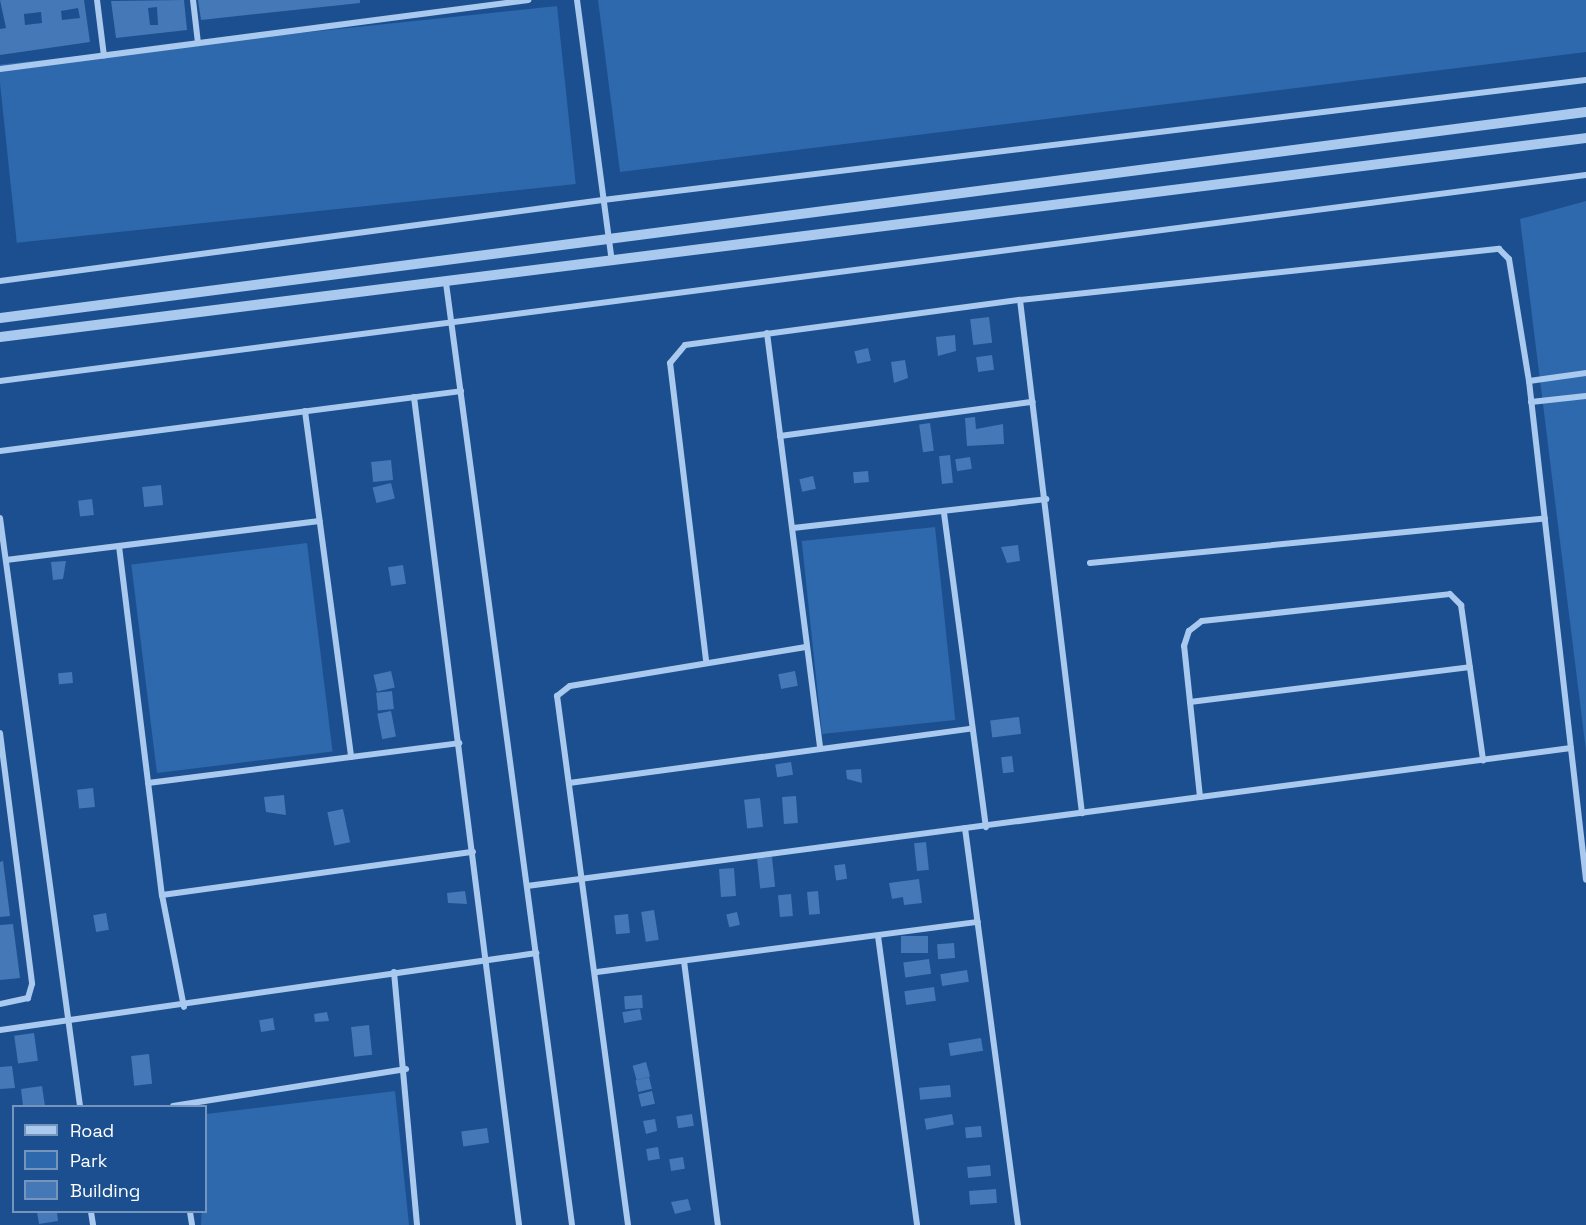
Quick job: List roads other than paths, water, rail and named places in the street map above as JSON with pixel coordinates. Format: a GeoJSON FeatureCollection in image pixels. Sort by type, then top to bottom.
{"type":"FeatureCollection","features":[{"type":"Feature","properties":{"kind":"street"},"geometry":{"type":"LineString","coordinates":[[97,0],[104,56]]}},
{"type":"Feature","properties":{"kind":"street"},"geometry":{"type":"LineString","coordinates":[[193,0],[198,43]]}},
{"type":"Feature","properties":{"kind":"street"},"geometry":{"type":"LineString","coordinates":[[0,69],[529,0]]}},
{"type":"Feature","properties":{"kind":"street"},"geometry":{"type":"LineString","coordinates":[[577,0],[612,261]]}},
{"type":"Feature","properties":{"kind":"street"},"geometry":{"type":"LineString","coordinates":[[0,282],[603,200],[1586,80]]}},
{"type":"Feature","properties":{"kind":"street"},"geometry":{"type":"LineString","coordinates":[[0,318],[608,237],[1586,112]]}},
{"type":"Feature","properties":{"kind":"street"},"geometry":{"type":"LineString","coordinates":[[0,337],[446,283],[1586,138]]}},
{"type":"Feature","properties":{"kind":"street"},"geometry":{"type":"LineString","coordinates":[[0,381],[451,320],[1586,175]]}},
{"type":"Feature","properties":{"kind":"street"},"geometry":{"type":"LineString","coordinates":[[705,660],[670,363],[685,345],[1020,300],[1499,249],[1509,259],[1529,381],[1586,880]]}},
{"type":"Feature","properties":{"kind":"street"},"geometry":{"type":"LineString","coordinates":[[446,283],[572,1225]]}},
{"type":"Feature","properties":{"kind":"street"},"geometry":{"type":"LineString","coordinates":[[1020,300],[1046,499],[1082,813]]}},
{"type":"Feature","properties":{"kind":"street"},"geometry":{"type":"LineString","coordinates":[[767,333],[820,747]]}},
{"type":"Feature","properties":{"kind":"street"},"geometry":{"type":"LineString","coordinates":[[1529,381],[1586,373]]}},
{"type":"Feature","properties":{"kind":"street"},"geometry":{"type":"LineString","coordinates":[[0,451],[461,391]]}},
{"type":"Feature","properties":{"kind":"street"},"geometry":{"type":"LineString","coordinates":[[1531,402],[1586,396]]}},
{"type":"Feature","properties":{"kind":"street"},"geometry":{"type":"LineString","coordinates":[[414,397],[519,1225]]}},
{"type":"Feature","properties":{"kind":"street"},"geometry":{"type":"LineString","coordinates":[[780,436],[1033,402]]}},
{"type":"Feature","properties":{"kind":"street"},"geometry":{"type":"LineString","coordinates":[[305,411],[351,757]]}},
{"type":"Feature","properties":{"kind":"street"},"geometry":{"type":"LineString","coordinates":[[792,528],[944,513],[1046,499]]}},
{"type":"Feature","properties":{"kind":"street"},"geometry":{"type":"LineString","coordinates":[[944,513],[969,729],[986,827]]}},
{"type":"Feature","properties":{"kind":"street"},"geometry":{"type":"LineString","coordinates":[[0,518],[80,1105]]}},
{"type":"Feature","properties":{"kind":"street"},"geometry":{"type":"LineString","coordinates":[[1090,562],[1545,518]]}},
{"type":"Feature","properties":{"kind":"street"},"geometry":{"type":"LineString","coordinates":[[6,560],[320,520]]}},
{"type":"Feature","properties":{"kind":"street"},"geometry":{"type":"LineString","coordinates":[[118,546],[162,895],[184,1007]]}},
{"type":"Feature","properties":{"kind":"street"},"geometry":{"type":"LineString","coordinates":[[1200,797],[1184,646],[1189,631],[1202,621],[1450,594],[1461,605],[1483,760]]}},
{"type":"Feature","properties":{"kind":"street"},"geometry":{"type":"LineString","coordinates":[[628,1225],[584,879],[555,712],[562,690],[705,660],[806,647]]}},
{"type":"Feature","properties":{"kind":"street"},"geometry":{"type":"LineString","coordinates":[[1190,702],[1470,667]]}},
{"type":"Feature","properties":{"kind":"street"},"geometry":{"type":"LineString","coordinates":[[569,783],[820,747],[969,729]]}},
{"type":"Feature","properties":{"kind":"street"},"geometry":{"type":"LineString","coordinates":[[0,733],[32,984],[28,998],[0,1004]]}},
{"type":"Feature","properties":{"kind":"street"},"geometry":{"type":"LineString","coordinates":[[148,783],[459,743]]}},
{"type":"Feature","properties":{"kind":"street"},"geometry":{"type":"LineString","coordinates":[[526,886],[1571,748]]}},
{"type":"Feature","properties":{"kind":"street"},"geometry":{"type":"LineString","coordinates":[[965,828],[1018,1225]]}},
{"type":"Feature","properties":{"kind":"street"},"geometry":{"type":"LineString","coordinates":[[162,895],[473,852]]}},
{"type":"Feature","properties":{"kind":"street"},"geometry":{"type":"LineString","coordinates":[[597,972],[978,922]]}},
{"type":"Feature","properties":{"kind":"street"},"geometry":{"type":"LineString","coordinates":[[878,936],[918,1225]]}},
{"type":"Feature","properties":{"kind":"street"},"geometry":{"type":"LineString","coordinates":[[0,1030],[184,1007],[394,972],[537,953]]}},
{"type":"Feature","properties":{"kind":"street"},"geometry":{"type":"LineString","coordinates":[[684,961],[718,1225]]}},
{"type":"Feature","properties":{"kind":"street"},"geometry":{"type":"LineString","coordinates":[[394,972],[406,1069],[417,1225]]}},
{"type":"Feature","properties":{"kind":"street"},"geometry":{"type":"LineString","coordinates":[[185,1105],[406,1069]]}}]}
